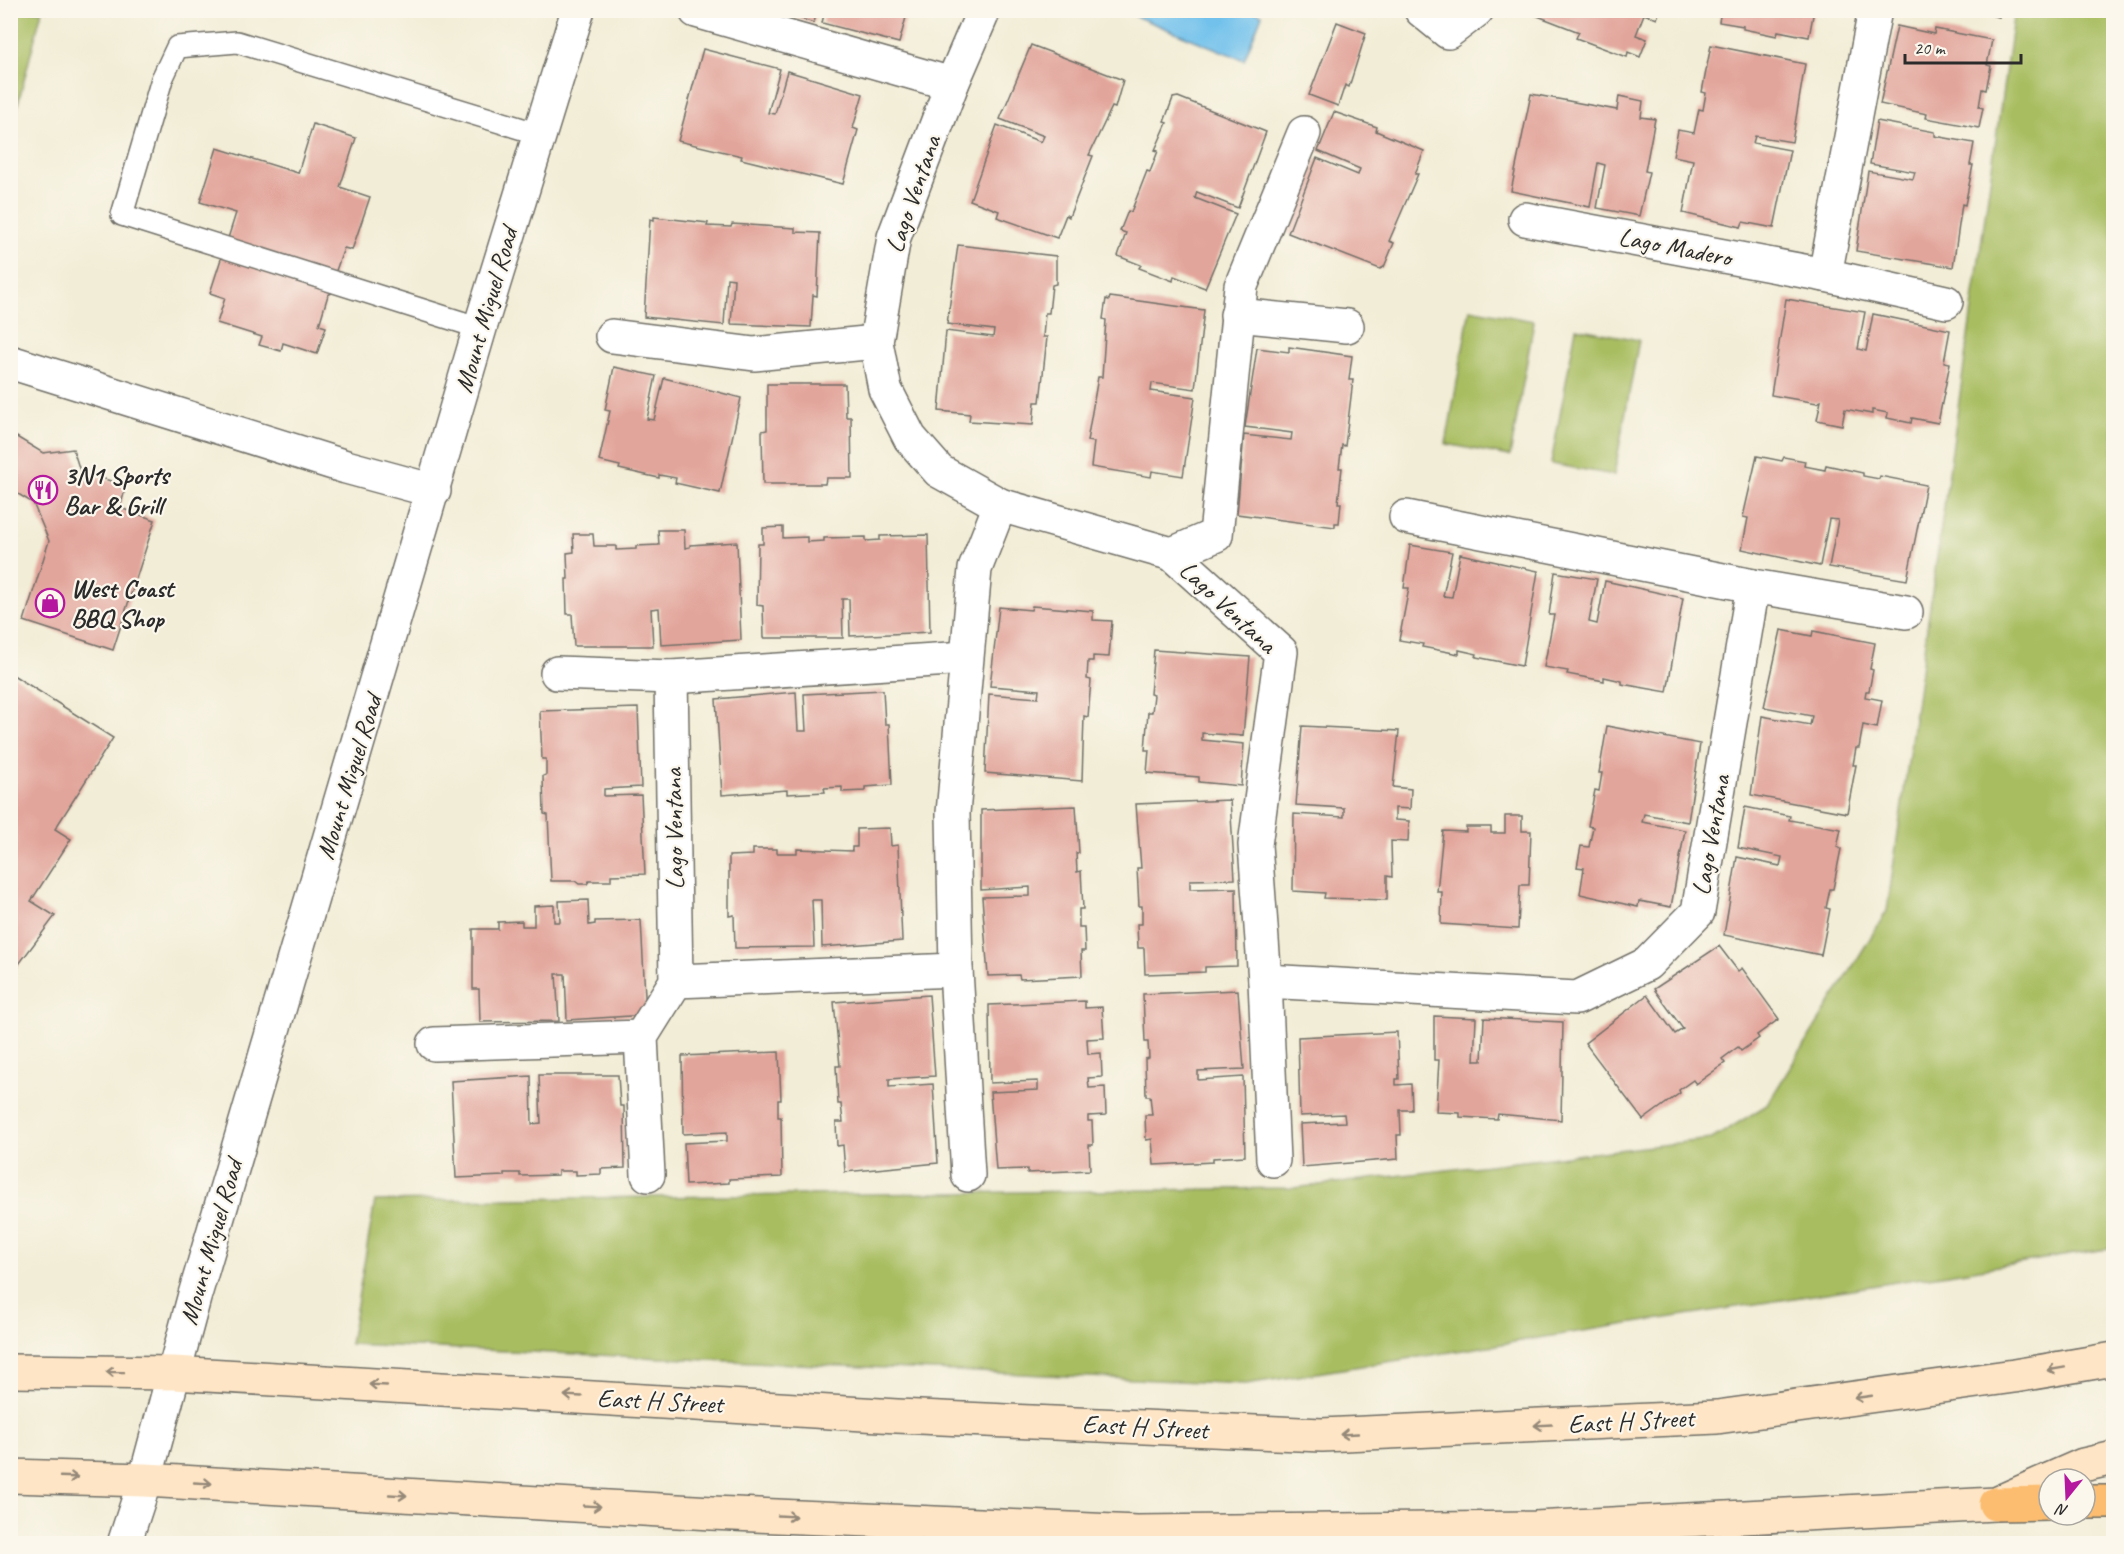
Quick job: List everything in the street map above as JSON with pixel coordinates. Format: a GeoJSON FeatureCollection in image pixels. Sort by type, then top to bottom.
{"type":"FeatureCollection","features":[{"type":"Feature","properties":{"kind":"highway"},"geometry":{"type":"LineString","coordinates":[[2097,1502],[2114,1502]]}},
{"type":"Feature","properties":{"kind":"highway"},"geometry":{"type":"LineString","coordinates":[[1995,1504],[2037,1503]]}},
{"type":"Feature","properties":{"kind":"main road","name":"East H Street"},"geometry":{"type":"LineString","coordinates":[[10,1371],[173,1373],[897,1416],[1322,1435],[1717,1417],[2014,1376],[2114,1359]]}},
{"type":"Feature","properties":{"kind":"main road"},"geometry":{"type":"LineString","coordinates":[[2079,1467],[2114,1458]]}},
{"type":"Feature","properties":{"kind":"main road"},"geometry":{"type":"LineString","coordinates":[[10,1476],[145,1480],[712,1513],[1137,1532],[1535,1528],[1995,1504],[2037,1486]]}},
{"type":"Feature","properties":{"kind":"street","name":"Mount Miguel Road"},"geometry":{"type":"LineString","coordinates":[[124,1544],[145,1480],[173,1373],[434,491],[480,328],[578,10]]}},
{"type":"Feature","properties":{"kind":"street","name":"Lago Ventana"},"geometry":{"type":"LineString","coordinates":[[984,10],[952,84],[894,237],[876,342],[885,388],[910,438],[939,471],[1000,505],[1172,554],[1281,652],[1255,846],[1265,981],[1273,1160]]}},
{"type":"Feature","properties":{"kind":"street"},"geometry":{"type":"LineString","coordinates":[[1421,10],[1448,32],[1477,10]]}},
{"type":"Feature","properties":{"kind":"street"},"geometry":{"type":"LineString","coordinates":[[1825,275],[1875,10]]}},
{"type":"Feature","properties":{"kind":"street"},"geometry":{"type":"LineString","coordinates":[[696,11],[952,84]]}},
{"type":"Feature","properties":{"kind":"street"},"geometry":{"type":"LineString","coordinates":[[1172,554],[1216,535],[1241,286],[1304,133]]}},
{"type":"Feature","properties":{"kind":"street","name":"Lago Madero"},"geometry":{"type":"LineString","coordinates":[[1525,219],[1825,275],[1946,302]]}},
{"type":"Feature","properties":{"kind":"street"},"geometry":{"type":"LineString","coordinates":[[1237,315],[1347,326]]}},
{"type":"Feature","properties":{"kind":"street"},"geometry":{"type":"LineString","coordinates":[[612,336],[754,354],[876,342]]}},
{"type":"Feature","properties":{"kind":"street"},"geometry":{"type":"LineString","coordinates":[[10,362],[434,491]]}},
{"type":"Feature","properties":{"kind":"street"},"geometry":{"type":"LineString","coordinates":[[968,1175],[956,970],[953,813],[975,569],[1000,505]]}},
{"type":"Feature","properties":{"kind":"street"},"geometry":{"type":"LineString","coordinates":[[1406,517],[1753,586],[1906,612]]}},
{"type":"Feature","properties":{"kind":"street","name":"Lago Ventana"},"geometry":{"type":"LineString","coordinates":[[1265,981],[1577,998],[1647,964],[1698,912],[1753,586]]}},
{"type":"Feature","properties":{"kind":"street"},"geometry":{"type":"LineString","coordinates":[[557,673],[671,677],[966,658]]}},
{"type":"Feature","properties":{"kind":"street","name":"Lago Ventana"},"geometry":{"type":"LineString","coordinates":[[671,677],[676,981]]}},
{"type":"Feature","properties":{"kind":"street"},"geometry":{"type":"LineString","coordinates":[[648,1175],[641,1036],[676,981],[956,970]]}},
{"type":"Feature","properties":{"kind":"street"},"geometry":{"type":"LineString","coordinates":[[435,1044],[641,1036]]}},
{"type":"Feature","properties":{"kind":"lane"},"geometry":{"type":"LineString","coordinates":[[480,328],[122,215],[162,80],[177,47],[237,42],[539,134]]}},
{"type":"Feature","properties":{"kind":"green space"},"geometry":{"type":"Polygon","coordinates":[[[10,11],[42,11],[11,130],[10,11]]]}},
{"type":"Feature","properties":{"kind":"green space"},"geometry":{"type":"Polygon","coordinates":[[[2014,11],[2113,11],[2113,1248],[1246,1384],[350,1344],[375,1201],[1293,1188],[1712,1139],[1767,1105],[1887,911],[2014,11]]]}},
{"type":"Feature","properties":{"kind":"green space"},"geometry":{"type":"Polygon","coordinates":[[[1470,309],[1534,321],[1510,456],[1446,444],[1470,309]]]}},
{"type":"Feature","properties":{"kind":"green space"},"geometry":{"type":"Polygon","coordinates":[[[1576,328],[1639,340],[1614,475],[1551,464],[1576,328]]]}},
{"type":"Feature","properties":{"kind":"water"},"geometry":{"type":"Polygon","coordinates":[[[1138,10],[1252,10],[1262,15],[1244,60],[1135,16],[1138,10]]]}},
{"type":"Feature","properties":{"kind":"building"},"geometry":{"type":"Polygon","coordinates":[[[774,10],[817,10],[814,23],[774,10]]]}},
{"type":"Feature","properties":{"kind":"building"},"geometry":{"type":"Polygon","coordinates":[[[825,10],[908,10],[899,43],[822,23],[825,10]]]}},
{"type":"Feature","properties":{"kind":"building"},"geometry":{"type":"Polygon","coordinates":[[[1536,10],[1660,10],[1657,19],[1644,14],[1636,35],[1647,39],[1640,57],[1628,52],[1627,57],[1576,38],[1579,32],[1535,15],[1536,10]]]}},
{"type":"Feature","properties":{"kind":"building"},"geometry":{"type":"Polygon","coordinates":[[[1721,10],[1814,10],[1809,37],[1778,31],[1777,36],[1719,22],[1721,10]]]}},
{"type":"Feature","properties":{"kind":"building"},"geometry":{"type":"Polygon","coordinates":[[[1970,10],[2001,10],[1999,17],[1970,10]]]}},
{"type":"Feature","properties":{"kind":"building"},"geometry":{"type":"Polygon","coordinates":[[[1337,22],[1366,33],[1349,87],[1345,85],[1338,106],[1309,95],[1337,22]]]}},
{"type":"Feature","properties":{"kind":"building"},"geometry":{"type":"Polygon","coordinates":[[[1897,26],[1934,34],[1935,29],[1992,40],[1987,65],[1991,66],[1986,90],[1982,89],[1979,107],[1983,108],[1979,128],[1926,118],[1927,114],[1880,104],[1897,26]]]}},
{"type":"Feature","properties":{"kind":"building"},"geometry":{"type":"Polygon","coordinates":[[[1031,45],[1123,80],[1115,108],[1112,107],[1089,155],[1093,156],[1069,217],[1066,215],[1057,238],[997,217],[999,211],[970,200],[997,125],[1041,142],[1044,136],[1000,119],[1031,45]]]}},
{"type":"Feature","properties":{"kind":"building"},"geometry":{"type":"Polygon","coordinates":[[[1711,45],[1805,64],[1792,142],[1755,136],[1753,143],[1790,150],[1774,228],[1743,222],[1741,227],[1683,213],[1693,160],[1673,156],[1678,130],[1694,133],[1699,109],[1703,110],[1706,93],[1702,92],[1711,45]]]}},
{"type":"Feature","properties":{"kind":"building"},"geometry":{"type":"Polygon","coordinates":[[[703,49],[780,69],[768,113],[775,114],[787,71],[863,94],[853,128],[858,130],[843,184],[678,141],[703,49]]]}},
{"type":"Feature","properties":{"kind":"building"},"geometry":{"type":"Polygon","coordinates":[[[1531,94],[1617,110],[1619,96],[1643,101],[1641,117],[1655,119],[1645,171],[1649,172],[1639,216],[1597,208],[1605,165],[1598,163],[1590,207],[1511,191],[1531,94]]]}},
{"type":"Feature","properties":{"kind":"building"},"geometry":{"type":"Polygon","coordinates":[[[1178,97],[1266,132],[1238,208],[1197,192],[1195,198],[1236,214],[1205,288],[1174,276],[1173,281],[1139,268],[1141,265],[1118,256],[1126,233],[1120,231],[1128,211],[1131,212],[1147,171],[1150,172],[1173,98],[1178,97]]]}},
{"type":"Feature","properties":{"kind":"building"},"geometry":{"type":"Polygon","coordinates":[[[1334,112],[1377,127],[1376,131],[1424,151],[1415,174],[1418,174],[1389,241],[1394,243],[1384,267],[1380,269],[1288,233],[1317,158],[1358,175],[1360,169],[1318,151],[1334,112]]]}},
{"type":"Feature","properties":{"kind":"building"},"geometry":{"type":"Polygon","coordinates":[[[1877,121],[1935,132],[1935,136],[1974,143],[1970,165],[1973,165],[1965,205],[1962,204],[1953,267],[1856,251],[1868,171],[1913,179],[1915,172],[1870,164],[1877,121]]]}},
{"type":"Feature","properties":{"kind":"building"},"geometry":{"type":"Polygon","coordinates":[[[313,124],[356,138],[340,187],[370,197],[352,250],[344,248],[332,282],[337,290],[328,295],[319,325],[326,327],[317,354],[283,343],[281,351],[259,345],[262,337],[217,323],[225,298],[210,293],[221,259],[218,251],[225,248],[236,213],[200,202],[217,148],[298,173],[313,124]]]}},
{"type":"Feature","properties":{"kind":"building"},"geometry":{"type":"Polygon","coordinates":[[[654,217],[708,223],[707,226],[731,227],[732,224],[795,228],[795,232],[820,233],[817,296],[813,295],[811,327],[731,324],[734,279],[727,278],[724,325],[644,317],[650,219],[654,220],[654,217]]]}},
{"type":"Feature","properties":{"kind":"building"},"geometry":{"type":"Polygon","coordinates":[[[958,245],[1056,256],[1056,284],[1052,285],[1049,313],[1045,313],[1043,337],[1047,337],[1040,402],[1035,402],[1033,425],[969,421],[970,414],[939,411],[946,331],[993,337],[994,330],[947,324],[958,245]]]}},
{"type":"Feature","properties":{"kind":"building"},"geometry":{"type":"Polygon","coordinates":[[[1110,297],[1204,310],[1195,389],[1152,383],[1151,391],[1195,397],[1183,476],[1152,471],[1151,477],[1091,467],[1094,442],[1087,441],[1098,377],[1102,377],[1106,320],[1103,319],[1106,299],[1109,300],[1110,297]]]}},
{"type":"Feature","properties":{"kind":"building"},"geometry":{"type":"Polygon","coordinates":[[[1786,299],[1865,312],[1858,349],[1866,351],[1873,314],[1950,330],[1944,362],[1950,363],[1938,423],[1912,418],[1911,423],[1887,418],[1888,413],[1872,410],[1872,414],[1845,409],[1842,425],[1817,420],[1821,401],[1817,403],[1771,395],[1786,299]]]}},
{"type":"Feature","properties":{"kind":"building"},"geometry":{"type":"Polygon","coordinates":[[[1289,347],[1352,356],[1349,380],[1353,380],[1345,446],[1342,445],[1339,468],[1342,468],[1338,503],[1341,503],[1339,523],[1335,523],[1335,527],[1237,514],[1244,435],[1291,440],[1292,433],[1245,427],[1257,348],[1289,352],[1289,347]]]}},
{"type":"Feature","properties":{"kind":"building"},"geometry":{"type":"Polygon","coordinates":[[[614,367],[656,376],[647,419],[654,420],[664,378],[741,398],[720,493],[675,483],[676,478],[659,475],[659,478],[619,469],[620,466],[599,461],[610,411],[605,410],[614,367]]]}},
{"type":"Feature","properties":{"kind":"building"},"geometry":{"type":"Polygon","coordinates":[[[767,384],[845,384],[846,417],[851,417],[852,478],[826,478],[825,484],[763,484],[762,431],[767,430],[767,384]]]}},
{"type":"Feature","properties":{"kind":"building"},"geometry":{"type":"Polygon","coordinates":[[[10,433],[43,453],[73,449],[80,471],[126,486],[120,508],[155,520],[113,650],[24,621],[49,541],[33,503],[10,489],[10,433]]]}},
{"type":"Feature","properties":{"kind":"building"},"geometry":{"type":"Polygon","coordinates":[[[1757,456],[1782,461],[1784,457],[1805,461],[1804,466],[1825,470],[1826,465],[1863,473],[1863,476],[1879,479],[1880,476],[1926,485],[1907,580],[1829,567],[1838,520],[1829,519],[1820,566],[1742,549],[1748,518],[1743,517],[1757,456]]]}},
{"type":"Feature","properties":{"kind":"building"},"geometry":{"type":"Polygon","coordinates":[[[783,527],[783,538],[807,537],[807,542],[824,541],[824,538],[866,537],[866,541],[880,540],[880,536],[928,535],[930,632],[850,636],[849,599],[842,599],[843,638],[764,638],[763,606],[757,605],[758,544],[763,544],[763,528],[783,527]]]}},
{"type":"Feature","properties":{"kind":"building"},"geometry":{"type":"Polygon","coordinates":[[[658,530],[684,530],[685,548],[690,545],[737,542],[741,640],[661,645],[659,608],[651,609],[653,646],[574,646],[572,614],[567,614],[566,579],[568,579],[567,553],[574,552],[573,534],[593,534],[594,546],[616,546],[616,550],[659,545],[658,530]]]}},
{"type":"Feature","properties":{"kind":"building"},"geometry":{"type":"Polygon","coordinates":[[[1410,545],[1452,552],[1443,596],[1452,597],[1460,554],[1538,571],[1522,666],[1476,657],[1477,654],[1459,650],[1459,654],[1399,640],[1409,588],[1404,588],[1410,545]]]}},
{"type":"Feature","properties":{"kind":"building"},"geometry":{"type":"Polygon","coordinates":[[[1555,572],[1597,579],[1589,622],[1597,624],[1605,581],[1683,598],[1667,692],[1622,684],[1622,681],[1604,677],[1604,681],[1567,674],[1568,671],[1544,667],[1554,615],[1549,615],[1555,572]]]}},
{"type":"Feature","properties":{"kind":"building"},"geometry":{"type":"Polygon","coordinates":[[[1032,606],[1093,611],[1093,620],[1112,621],[1109,657],[1093,656],[1093,661],[1088,661],[1087,679],[1091,680],[1088,717],[1084,716],[1082,781],[985,773],[989,694],[1038,698],[1039,690],[990,686],[999,607],[1031,610],[1032,606]]]}},
{"type":"Feature","properties":{"kind":"building"},"geometry":{"type":"Polygon","coordinates":[[[1781,630],[1812,636],[1813,631],[1875,643],[1870,669],[1873,670],[1869,691],[1866,691],[1865,697],[1882,700],[1877,728],[1863,725],[1859,748],[1856,748],[1853,765],[1856,765],[1847,813],[1751,795],[1762,716],[1810,725],[1812,716],[1764,707],[1781,630]]]}},
{"type":"Feature","properties":{"kind":"building"},"geometry":{"type":"Polygon","coordinates":[[[1154,650],[1250,657],[1243,736],[1202,733],[1202,740],[1244,744],[1241,786],[1199,782],[1199,777],[1147,773],[1149,750],[1145,750],[1148,712],[1152,712],[1154,695],[1150,694],[1154,650]]]}},
{"type":"Feature","properties":{"kind":"building"},"geometry":{"type":"Polygon","coordinates":[[[10,673],[113,738],[55,829],[71,839],[31,901],[55,916],[10,976],[10,673]]]}},
{"type":"Feature","properties":{"kind":"building"},"geometry":{"type":"Polygon","coordinates":[[[883,690],[885,724],[889,724],[892,785],[865,787],[865,791],[842,792],[842,787],[824,788],[825,792],[787,794],[787,790],[722,795],[716,699],[796,692],[798,731],[806,731],[804,694],[883,690]]]}},
{"type":"Feature","properties":{"kind":"building"},"geometry":{"type":"Polygon","coordinates":[[[638,708],[641,787],[604,789],[604,796],[641,795],[645,874],[611,875],[611,881],[589,881],[587,884],[579,884],[575,881],[551,881],[548,815],[544,814],[543,776],[546,775],[546,759],[542,759],[540,711],[638,708]]]}},
{"type":"Feature","properties":{"kind":"building"},"geometry":{"type":"Polygon","coordinates":[[[1302,726],[1399,731],[1393,787],[1411,789],[1410,809],[1395,808],[1395,820],[1409,821],[1408,842],[1391,841],[1392,877],[1387,876],[1387,900],[1324,898],[1325,893],[1293,891],[1294,814],[1344,817],[1344,808],[1296,805],[1302,726]]]}},
{"type":"Feature","properties":{"kind":"building"},"geometry":{"type":"Polygon","coordinates":[[[1607,726],[1700,744],[1688,822],[1644,814],[1642,822],[1685,830],[1671,907],[1639,901],[1638,907],[1580,894],[1584,868],[1577,867],[1581,846],[1589,847],[1593,827],[1588,826],[1595,790],[1599,791],[1602,773],[1599,773],[1607,726]]]}},
{"type":"Feature","properties":{"kind":"building"},"geometry":{"type":"Polygon","coordinates":[[[1230,800],[1235,879],[1190,880],[1190,889],[1236,888],[1237,966],[1205,967],[1205,972],[1145,974],[1144,948],[1138,948],[1137,924],[1142,924],[1142,906],[1139,906],[1137,868],[1141,868],[1136,804],[1230,800]]]}},
{"type":"Feature","properties":{"kind":"building"},"geometry":{"type":"Polygon","coordinates":[[[1076,806],[1079,853],[1076,853],[1077,872],[1081,871],[1083,909],[1079,909],[1079,927],[1084,927],[1085,951],[1081,951],[1082,976],[1020,979],[1019,975],[988,976],[982,897],[1030,896],[1030,887],[981,890],[981,810],[1076,806]]]}},
{"type":"Feature","properties":{"kind":"building"},"geometry":{"type":"Polygon","coordinates":[[[1745,807],[1790,816],[1789,820],[1841,829],[1837,847],[1841,849],[1833,889],[1830,889],[1826,908],[1830,909],[1821,955],[1724,935],[1737,857],[1780,866],[1782,857],[1738,848],[1745,807]]]}},
{"type":"Feature","properties":{"kind":"building"},"geometry":{"type":"Polygon","coordinates":[[[1505,816],[1522,816],[1522,831],[1531,831],[1529,885],[1520,885],[1518,929],[1441,924],[1442,892],[1437,892],[1443,831],[1466,832],[1466,827],[1491,827],[1491,833],[1505,833],[1505,816]]]}},
{"type":"Feature","properties":{"kind":"building"},"geometry":{"type":"Polygon","coordinates":[[[890,828],[891,846],[898,845],[902,941],[822,947],[821,900],[812,900],[814,947],[735,948],[734,915],[729,916],[729,856],[753,855],[753,849],[777,849],[777,853],[797,853],[797,849],[852,851],[852,847],[857,847],[857,829],[890,828]]]}},
{"type":"Feature","properties":{"kind":"building"},"geometry":{"type":"Polygon","coordinates":[[[588,900],[589,925],[595,924],[595,921],[641,920],[646,1015],[567,1020],[565,974],[556,974],[559,1021],[480,1022],[479,989],[473,989],[473,929],[498,929],[498,922],[522,921],[522,926],[534,926],[534,906],[554,905],[554,922],[560,922],[559,901],[588,900]]]}},
{"type":"Feature","properties":{"kind":"building"},"geometry":{"type":"Polygon","coordinates":[[[1719,946],[1738,971],[1742,968],[1779,1019],[1757,1035],[1759,1038],[1741,1051],[1738,1047],[1722,1059],[1725,1063],[1696,1084],[1693,1080],[1679,1090],[1680,1093],[1643,1120],[1585,1043],[1647,995],[1675,1034],[1683,1029],[1654,989],[1719,946]]]}},
{"type":"Feature","properties":{"kind":"building"},"geometry":{"type":"Polygon","coordinates":[[[1238,990],[1244,1069],[1198,1071],[1198,1080],[1243,1077],[1245,1156],[1213,1158],[1213,1162],[1154,1165],[1152,1139],[1146,1140],[1145,1115],[1152,1115],[1150,1096],[1146,1096],[1145,1059],[1149,1058],[1148,1042],[1145,1042],[1143,994],[1238,990]]]}},
{"type":"Feature","properties":{"kind":"building"},"geometry":{"type":"Polygon","coordinates":[[[929,995],[935,1076],[889,1079],[889,1087],[933,1084],[938,1163],[845,1172],[843,1145],[837,1146],[836,1122],[843,1122],[841,1104],[838,1104],[836,1066],[840,1066],[834,1002],[929,995]]]}},
{"type":"Feature","properties":{"kind":"building"},"geometry":{"type":"Polygon","coordinates":[[[1085,1001],[1085,1008],[1102,1007],[1104,1038],[1087,1039],[1088,1054],[1101,1053],[1102,1077],[1088,1078],[1089,1088],[1105,1087],[1106,1115],[1088,1116],[1088,1121],[1092,1121],[1093,1145],[1089,1145],[1090,1170],[1027,1173],[1027,1169],[996,1170],[990,1092],[1038,1090],[1038,1081],[990,1083],[989,1005],[1085,1001]]]}},
{"type":"Feature","properties":{"kind":"building"},"geometry":{"type":"Polygon","coordinates":[[[1434,1016],[1476,1018],[1474,1061],[1482,1061],[1484,1018],[1563,1022],[1561,1120],[1498,1114],[1497,1119],[1460,1117],[1460,1113],[1436,1112],[1439,1060],[1434,1060],[1434,1016]]]}},
{"type":"Feature","properties":{"kind":"building"},"geometry":{"type":"Polygon","coordinates":[[[1397,1032],[1399,1079],[1396,1079],[1396,1085],[1411,1084],[1412,1110],[1400,1110],[1401,1135],[1397,1135],[1398,1159],[1302,1167],[1300,1124],[1345,1122],[1344,1114],[1300,1116],[1298,1037],[1397,1032]]]}},
{"type":"Feature","properties":{"kind":"building"},"geometry":{"type":"Polygon","coordinates":[[[779,1052],[781,1100],[778,1100],[778,1117],[781,1117],[782,1177],[729,1179],[729,1183],[686,1185],[684,1143],[727,1141],[727,1132],[683,1134],[682,1056],[779,1052]]]}},
{"type":"Feature","properties":{"kind":"building"},"geometry":{"type":"Polygon","coordinates":[[[539,1075],[618,1075],[620,1106],[624,1106],[625,1168],[601,1169],[601,1174],[576,1175],[576,1171],[558,1171],[558,1175],[520,1176],[520,1173],[504,1173],[504,1176],[456,1178],[451,1081],[531,1076],[532,1124],[541,1123],[539,1075]]]}},
{"type":"Feature","properties":{"kind":"place","name":"3N1 Sports Bar & Grill"},"geometry":{"type":"Point","coordinates":[43,490]}},
{"type":"Feature","properties":{"kind":"place","name":"West Coast BBQ Shop"},"geometry":{"type":"Point","coordinates":[50,603]}}]}
